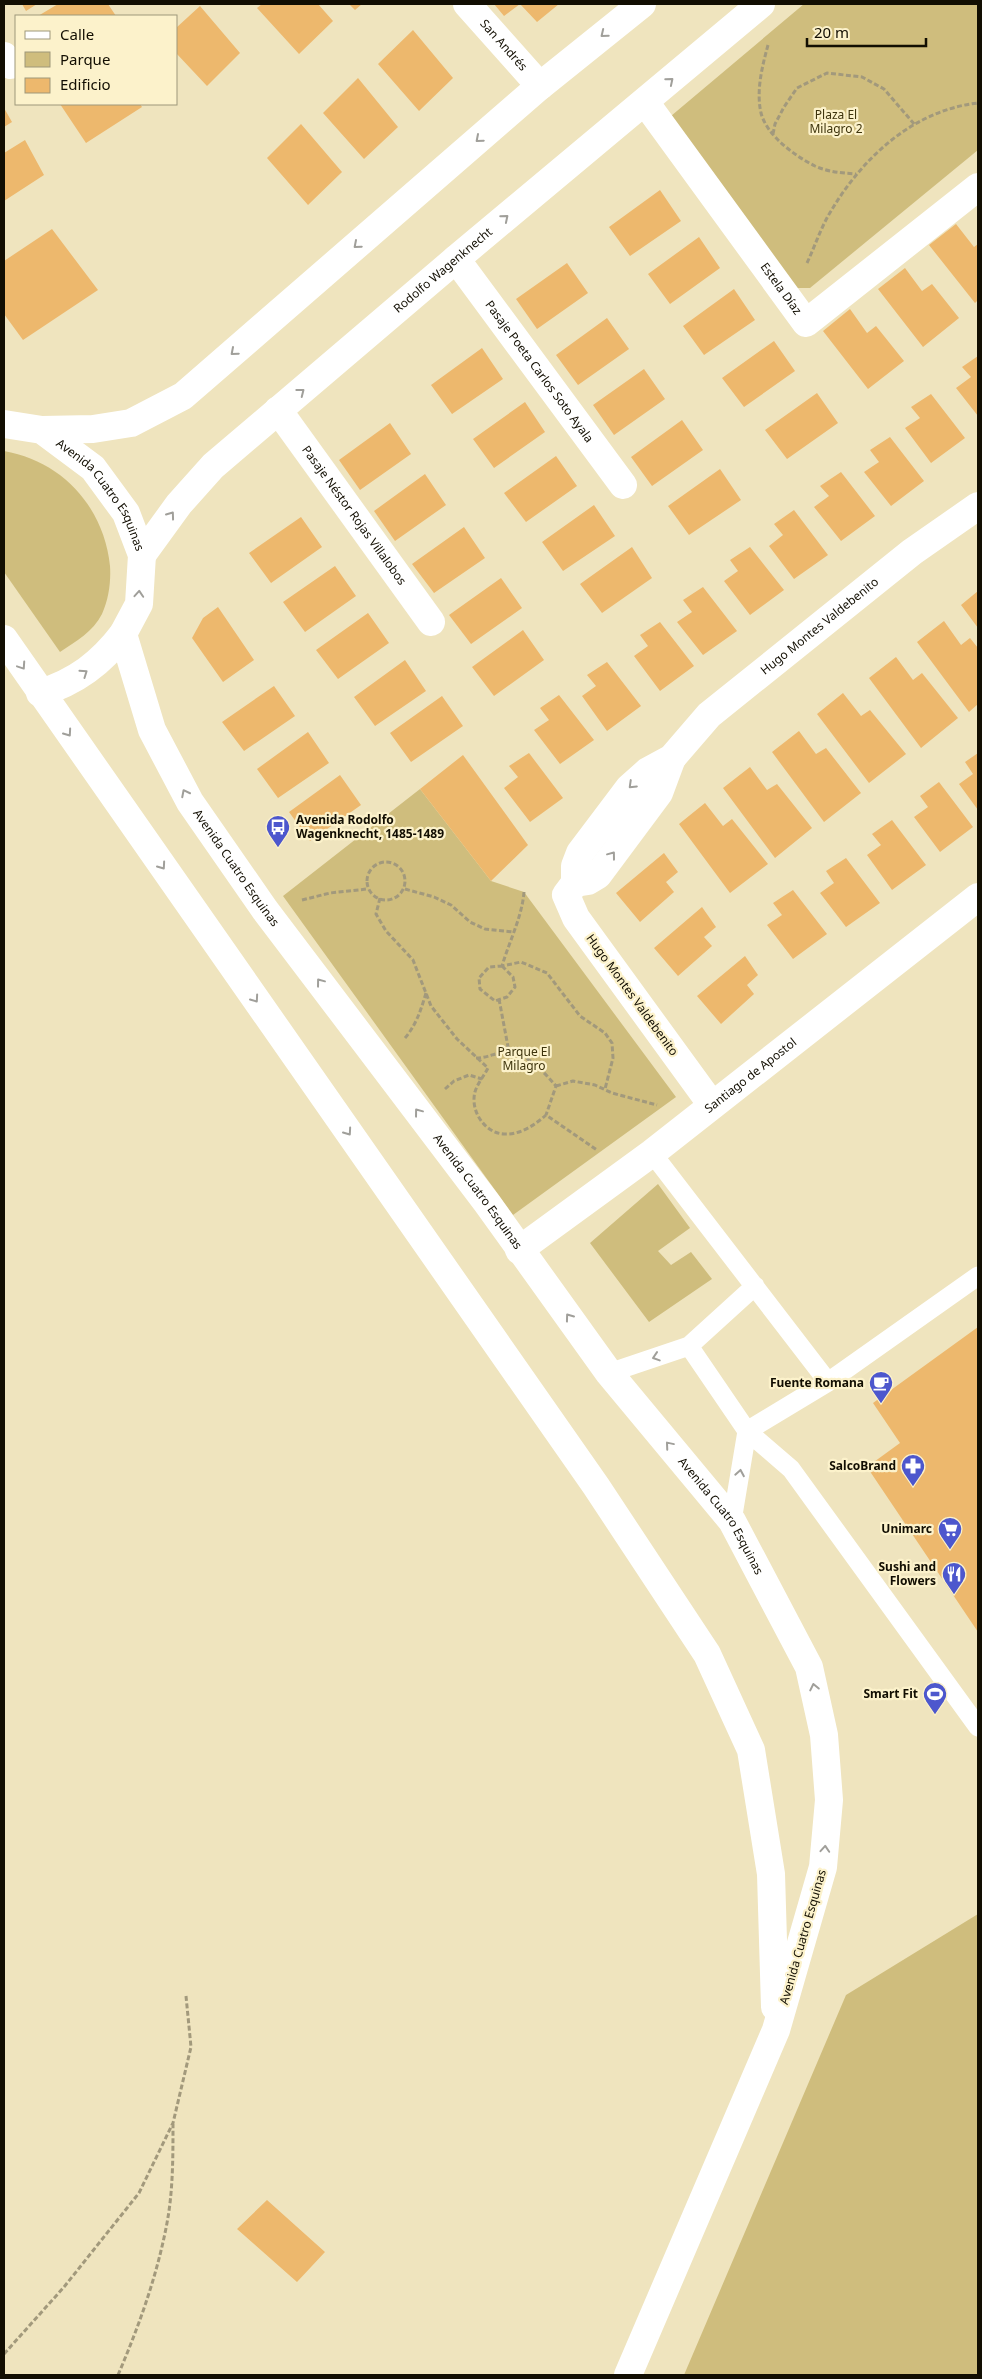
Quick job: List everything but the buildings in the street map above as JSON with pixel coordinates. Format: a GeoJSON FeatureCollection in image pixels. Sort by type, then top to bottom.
{"type":"FeatureCollection","features":[{"type":"Feature","properties":{"kind":"street","name":"San Andrés"},"geometry":{"type":"LineString","coordinates":[[467,4],[540,86]]}},
{"type":"Feature","properties":{"kind":"street"},"geometry":{"type":"LineString","coordinates":[[42,430],[93,429],[131,423],[183,396],[540,86],[642,4]]}},
{"type":"Feature","properties":{"kind":"street","name":"Rodolfo Wagenknecht"},"geometry":{"type":"LineString","coordinates":[[142,554],[179,504],[213,466],[456,258],[761,4]]}},
{"type":"Feature","properties":{"kind":"street","name":"Estela Díaz"},"geometry":{"type":"LineString","coordinates":[[645,102],[806,323],[978,187]]}},
{"type":"Feature","properties":{"kind":"street","name":"Pasaje Poeta Carlos Soto Ayala"},"geometry":{"type":"LineString","coordinates":[[456,258],[623,485]]}},
{"type":"Feature","properties":{"kind":"street","name":"Pasaje Néstor Rojas Villalobos"},"geometry":{"type":"LineString","coordinates":[[278,410],[431,622]]}},
{"type":"Feature","properties":{"kind":"street","name":"Avenida Cuatro Esquinas"},"geometry":{"type":"LineString","coordinates":[[4,424],[42,430],[93,468],[126,513],[142,554],[138,604],[123,634],[152,730],[190,802],[265,910],[487,1203],[609,1373],[732,1521],[809,1668],[824,1735],[829,1800],[823,1867],[776,2030],[628,2375]]}},
{"type":"Feature","properties":{"kind":"street","name":"Hugo Montes Valdebenito"},"geometry":{"type":"LineString","coordinates":[[712,1105],[576,918],[566,895],[575,883],[588,881],[598,875],[659,793],[672,758],[709,715],[912,552],[978,506]]}},
{"type":"Feature","properties":{"kind":"street"},"geometry":{"type":"LineString","coordinates":[[40,693],[60,687],[89,669],[111,650],[123,634]]}},
{"type":"Feature","properties":{"kind":"street","name":"Avenida Cuatro Esquinas"},"geometry":{"type":"LineString","coordinates":[[4,639],[596,1486],[707,1654],[751,1750],[771,1874],[776,2030]]}},
{"type":"Feature","properties":{"kind":"street","name":"Santiago de Apostol"},"geometry":{"type":"LineString","coordinates":[[520,1250],[652,1152],[978,897]]}},
{"type":"Feature","properties":{"kind":"lane"},"geometry":{"type":"LineString","coordinates":[[652,1152],[828,1382]]}},
{"type":"Feature","properties":{"kind":"lane"},"geometry":{"type":"LineString","coordinates":[[732,1521],[748,1431],[828,1382],[978,1276]]}},
{"type":"Feature","properties":{"kind":"lane"},"geometry":{"type":"LineString","coordinates":[[609,1373],[689,1346],[755,1286]]}},
{"type":"Feature","properties":{"kind":"lane"},"geometry":{"type":"LineString","coordinates":[[689,1346],[748,1431],[791,1469],[978,1727]]}},
{"type":"Feature","properties":{"kind":"path"},"geometry":{"type":"LineString","coordinates":[[769,40],[762,66],[759,94],[762,115],[773,135],[792,152],[816,166],[836,173],[857,174]]}},
{"type":"Feature","properties":{"kind":"path"},"geometry":{"type":"LineString","coordinates":[[773,135],[775,124],[797,88],[827,73],[862,77],[877,85],[884,90],[916,125]]}},
{"type":"Feature","properties":{"kind":"path"},"geometry":{"type":"LineString","coordinates":[[806,265],[830,212],[874,153],[898,134],[935,115],[978,103]]}},
{"type":"Feature","properties":{"kind":"path"},"geometry":{"type":"LineString","coordinates":[[379,862],[391,863],[402,870],[405,879],[404,889],[398,898],[387,901],[373,896],[367,889],[367,879],[371,869],[379,862]]}},
{"type":"Feature","properties":{"kind":"path"},"geometry":{"type":"LineString","coordinates":[[265,910],[330,893],[367,889]]}},
{"type":"Feature","properties":{"kind":"path"},"geometry":{"type":"LineString","coordinates":[[404,889],[421,892],[451,905],[470,922],[485,929],[512,932]]}},
{"type":"Feature","properties":{"kind":"path"},"geometry":{"type":"LineString","coordinates":[[502,966],[512,932],[522,909],[524,892]]}},
{"type":"Feature","properties":{"kind":"path"},"geometry":{"type":"LineString","coordinates":[[380,898],[376,914],[386,931],[413,960],[431,1006],[476,1058],[488,1068],[475,1091],[474,1103],[478,1117],[489,1129],[504,1134],[521,1131],[535,1125],[546,1116],[556,1086]]}},
{"type":"Feature","properties":{"kind":"path"},"geometry":{"type":"LineString","coordinates":[[502,966],[513,977],[515,987],[507,997],[495,1001],[480,990],[479,978],[489,967],[521,962],[547,973],[580,1016],[605,1033],[612,1044],[613,1058],[605,1089]]}},
{"type":"Feature","properties":{"kind":"path"},"geometry":{"type":"LineString","coordinates":[[402,1042],[412,1030],[426,992]]}},
{"type":"Feature","properties":{"kind":"path"},"geometry":{"type":"LineString","coordinates":[[499,999],[510,1052]]}},
{"type":"Feature","properties":{"kind":"path"},"geometry":{"type":"LineString","coordinates":[[476,1058],[486,1058],[499,1053],[510,1052],[522,1056],[546,1074],[556,1086]]}},
{"type":"Feature","properties":{"kind":"path"},"geometry":{"type":"LineString","coordinates":[[443,1090],[454,1081],[469,1075],[482,1079]]}},
{"type":"Feature","properties":{"kind":"path"},"geometry":{"type":"LineString","coordinates":[[556,1086],[573,1082],[596,1084],[605,1089],[662,1107]]}},
{"type":"Feature","properties":{"kind":"path"},"geometry":{"type":"LineString","coordinates":[[546,1116],[600,1152]]}},
{"type":"Feature","properties":{"kind":"path"},"geometry":{"type":"LineString","coordinates":[[118,2375],[151,2290],[168,2222],[173,2123],[191,2047],[186,1996]]}},
{"type":"Feature","properties":{"kind":"path"},"geometry":{"type":"LineString","coordinates":[[4,2354],[64,2287],[139,2193],[173,2123]]}},
{"type":"Feature","properties":{"kind":"green space","name":"Plaza El Milagro 2"},"geometry":{"type":"Polygon","coordinates":[[[804,4],[978,4],[978,150],[810,288],[796,288],[671,116],[804,4]]]}},
{"type":"Feature","properties":{"kind":"green space"},"geometry":{"type":"Polygon","coordinates":[[[4,451],[25,456],[61,476],[89,506],[99,525],[106,545],[110,578],[108,596],[102,614],[89,631],[60,652],[4,572],[4,451]]]}},
{"type":"Feature","properties":{"kind":"green space","name":"Parque El Milagro"},"geometry":{"type":"Polygon","coordinates":[[[420,789],[491,881],[524,892],[676,1097],[513,1215],[283,896],[420,789]]]}},
{"type":"Feature","properties":{"kind":"green space"},"geometry":{"type":"Polygon","coordinates":[[[658,1184],[690,1228],[658,1251],[671,1265],[691,1252],[712,1279],[649,1322],[590,1243],[658,1184]]]}},
{"type":"Feature","properties":{"kind":"green space"},"geometry":{"type":"Polygon","coordinates":[[[978,1914],[978,2375],[684,2375],[846,1995],[978,1914]]]}},
{"type":"Feature","properties":{"kind":"place","name":"Avenida Rodolfo Wagenknecht, 1485-1489"},"geometry":{"type":"Point","coordinates":[278,848]}},
{"type":"Feature","properties":{"kind":"place","name":"Fuente Romana"},"geometry":{"type":"Point","coordinates":[881,1404]}},
{"type":"Feature","properties":{"kind":"place","name":"SalcoBrand"},"geometry":{"type":"Point","coordinates":[913,1487]}},
{"type":"Feature","properties":{"kind":"place","name":"Unimarc"},"geometry":{"type":"Point","coordinates":[950,1550]}},
{"type":"Feature","properties":{"kind":"place","name":"Sushi and Flowers"},"geometry":{"type":"Point","coordinates":[954,1595]}},
{"type":"Feature","properties":{"kind":"place","name":"Smart Fit"},"geometry":{"type":"Point","coordinates":[935,1715]}}]}
